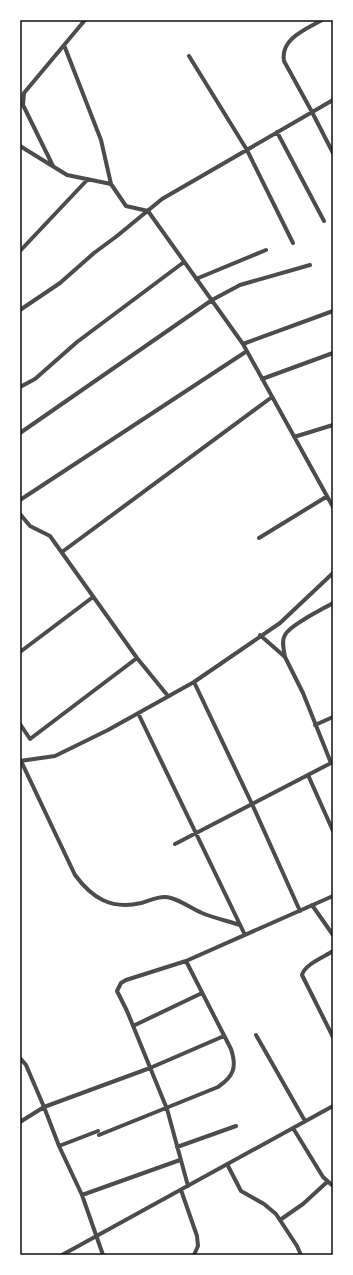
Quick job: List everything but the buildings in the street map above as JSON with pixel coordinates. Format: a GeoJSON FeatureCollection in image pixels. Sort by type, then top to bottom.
{"type":"FeatureCollection","features":[{"type":"Feature","properties":{"kind":"street"},"geometry":{"type":"LineString","coordinates":[[53,167],[23,105],[24,93],[85,20]]}},
{"type":"Feature","properties":{"kind":"street"},"geometry":{"type":"LineString","coordinates":[[322,20],[291,40],[282,53],[284,61],[333,154]]}},
{"type":"Feature","properties":{"kind":"street"},"geometry":{"type":"LineString","coordinates":[[64,45],[101,140],[111,184],[126,206],[148,211],[243,344],[326,497],[333,507]]}},
{"type":"Feature","properties":{"kind":"street"},"geometry":{"type":"LineString","coordinates":[[189,56],[246,150],[292,243]]}},
{"type":"Feature","properties":{"kind":"street"},"geometry":{"type":"LineString","coordinates":[[20,310],[60,283],[94,253],[162,199],[333,100]]}},
{"type":"Feature","properties":{"kind":"street"},"geometry":{"type":"LineString","coordinates":[[277,132],[324,221]]}},
{"type":"Feature","properties":{"kind":"street"},"geometry":{"type":"LineString","coordinates":[[20,146],[67,175],[111,184]]}},
{"type":"Feature","properties":{"kind":"street"},"geometry":{"type":"LineString","coordinates":[[20,251],[88,179]]}},
{"type":"Feature","properties":{"kind":"street"},"geometry":{"type":"LineString","coordinates":[[196,279],[266,250]]}},
{"type":"Feature","properties":{"kind":"street"},"geometry":{"type":"LineString","coordinates":[[20,387],[35,378],[77,342],[184,262]]}},
{"type":"Feature","properties":{"kind":"street"},"geometry":{"type":"LineString","coordinates":[[20,433],[212,300],[240,285],[310,265]]}},
{"type":"Feature","properties":{"kind":"street"},"geometry":{"type":"LineString","coordinates":[[243,344],[333,311]]}},
{"type":"Feature","properties":{"kind":"street"},"geometry":{"type":"LineString","coordinates":[[20,500],[247,351]]}},
{"type":"Feature","properties":{"kind":"street"},"geometry":{"type":"LineString","coordinates":[[262,379],[333,353]]}},
{"type":"Feature","properties":{"kind":"street"},"geometry":{"type":"LineString","coordinates":[[62,552],[272,397]]}},
{"type":"Feature","properties":{"kind":"street"},"geometry":{"type":"LineString","coordinates":[[294,437],[333,425]]}},
{"type":"Feature","properties":{"kind":"street"},"geometry":{"type":"LineString","coordinates":[[259,538],[326,497]]}},
{"type":"Feature","properties":{"kind":"street"},"geometry":{"type":"LineString","coordinates":[[20,514],[30,526],[50,536],[137,658],[168,696]]}},
{"type":"Feature","properties":{"kind":"street"},"geometry":{"type":"LineString","coordinates":[[240,925],[202,913],[171,898],[162,897],[129,905],[102,900],[93,895],[83,886],[75,875],[20,761],[55,756],[194,682],[280,623],[333,573]]}},
{"type":"Feature","properties":{"kind":"street"},"geometry":{"type":"LineString","coordinates":[[20,652],[93,597]]}},
{"type":"Feature","properties":{"kind":"street"},"geometry":{"type":"LineString","coordinates":[[175,844],[331,763],[303,693],[285,657],[283,641],[285,634],[297,624],[333,603]]}},
{"type":"Feature","properties":{"kind":"street"},"geometry":{"type":"LineString","coordinates":[[260,636],[285,657]]}},
{"type":"Feature","properties":{"kind":"street"},"geometry":{"type":"LineString","coordinates":[[20,724],[30,739],[137,658]]}},
{"type":"Feature","properties":{"kind":"street"},"geometry":{"type":"LineString","coordinates":[[194,682],[252,804],[300,911]]}},
{"type":"Feature","properties":{"kind":"street"},"geometry":{"type":"LineString","coordinates":[[138,713],[245,935]]}},
{"type":"Feature","properties":{"kind":"street"},"geometry":{"type":"LineString","coordinates":[[315,726],[333,716]]}},
{"type":"Feature","properties":{"kind":"street"},"geometry":{"type":"LineString","coordinates":[[308,775],[333,831]]}},
{"type":"Feature","properties":{"kind":"street"},"geometry":{"type":"LineString","coordinates":[[188,1186],[167,1109],[117,991],[121,982],[186,961],[333,896]]}},
{"type":"Feature","properties":{"kind":"street"},"geometry":{"type":"LineString","coordinates":[[312,905],[333,935]]}},
{"type":"Feature","properties":{"kind":"street"},"geometry":{"type":"LineString","coordinates":[[333,951],[307,968],[303,972],[302,976],[333,1037]]}},
{"type":"Feature","properties":{"kind":"street"},"geometry":{"type":"LineString","coordinates":[[99,1135],[167,1109],[218,1087],[230,1076],[233,1069],[234,1058],[186,961]]}},
{"type":"Feature","properties":{"kind":"street"},"geometry":{"type":"LineString","coordinates":[[133,1026],[202,993]]}},
{"type":"Feature","properties":{"kind":"street"},"geometry":{"type":"LineString","coordinates":[[256,1035],[305,1121]]}},
{"type":"Feature","properties":{"kind":"street"},"geometry":{"type":"LineString","coordinates":[[20,1122],[44,1107],[150,1068],[224,1036]]}},
{"type":"Feature","properties":{"kind":"street"},"geometry":{"type":"LineString","coordinates":[[20,1058],[26,1065],[59,1146],[82,1195],[103,1255]]}},
{"type":"Feature","properties":{"kind":"street"},"geometry":{"type":"LineString","coordinates":[[62,1255],[333,1106]]}},
{"type":"Feature","properties":{"kind":"street"},"geometry":{"type":"LineString","coordinates":[[177,1147],[236,1126]]}},
{"type":"Feature","properties":{"kind":"street"},"geometry":{"type":"LineString","coordinates":[[294,1128],[323,1177],[333,1186]]}},
{"type":"Feature","properties":{"kind":"street"},"geometry":{"type":"LineString","coordinates":[[59,1146],[98,1130]]}},
{"type":"Feature","properties":{"kind":"street"},"geometry":{"type":"LineString","coordinates":[[82,1195],[180,1160]]}},
{"type":"Feature","properties":{"kind":"street"},"geometry":{"type":"LineString","coordinates":[[227,1164],[241,1191],[272,1210],[297,1246],[301,1255]]}},
{"type":"Feature","properties":{"kind":"street"},"geometry":{"type":"LineString","coordinates":[[280,1220],[303,1204],[328,1182]]}},
{"type":"Feature","properties":{"kind":"street"},"geometry":{"type":"LineString","coordinates":[[181,1190],[197,1236],[198,1246],[194,1255]]}}]}
